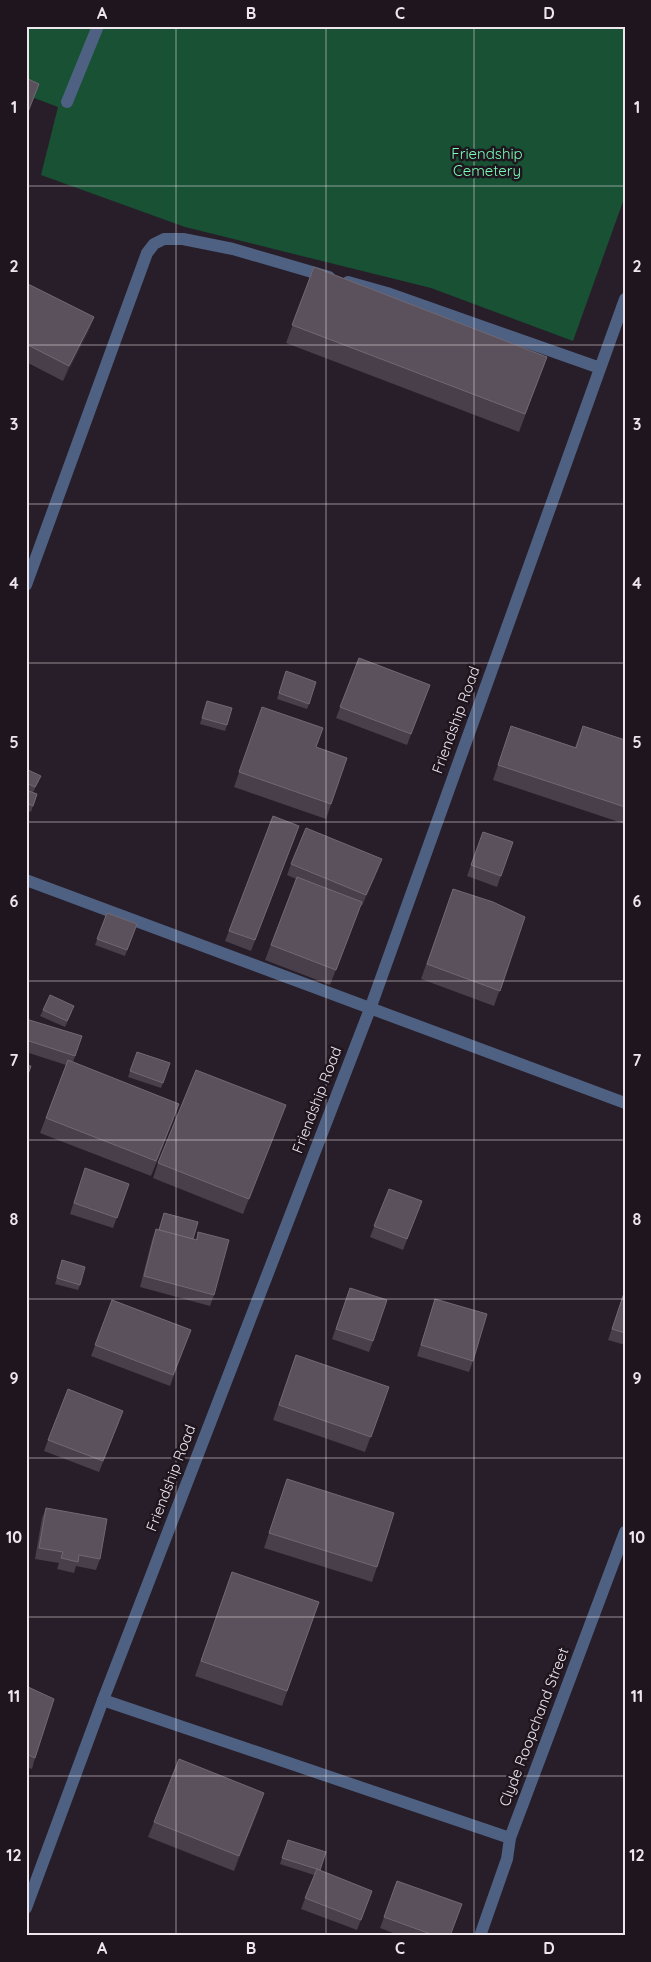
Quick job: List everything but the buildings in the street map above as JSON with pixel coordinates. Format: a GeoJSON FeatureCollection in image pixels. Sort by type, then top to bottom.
{"type":"FeatureCollection","features":[{"type":"Feature","properties":{"kind":"street"},"geometry":{"type":"LineString","coordinates":[[67,102],[98,26]]}},
{"type":"Feature","properties":{"kind":"street"},"geometry":{"type":"LineString","coordinates":[[26,585],[148,253],[154,244],[164,239],[183,239],[233,249],[387,293],[600,368]]}},
{"type":"Feature","properties":{"kind":"street","name":"Friendship Road"},"geometry":{"type":"LineString","coordinates":[[26,1908],[103,1700],[370,1009],[625,299]]}},
{"type":"Feature","properties":{"kind":"street"},"geometry":{"type":"LineString","coordinates":[[26,880],[625,1103]]}},
{"type":"Feature","properties":{"kind":"street","name":"Clyde Roopchand Street"},"geometry":{"type":"LineString","coordinates":[[480,1936],[507,1859],[510,1838],[625,1532]]}},
{"type":"Feature","properties":{"kind":"street"},"geometry":{"type":"LineString","coordinates":[[103,1700],[510,1838]]}},
{"type":"Feature","properties":{"kind":"green space","name":"Friendship Cemetery"},"geometry":{"type":"Polygon","coordinates":[[[26,26],[625,26],[625,196],[573,341],[431,288],[185,227],[41,175],[58,107],[26,95],[26,26]]]}}]}
